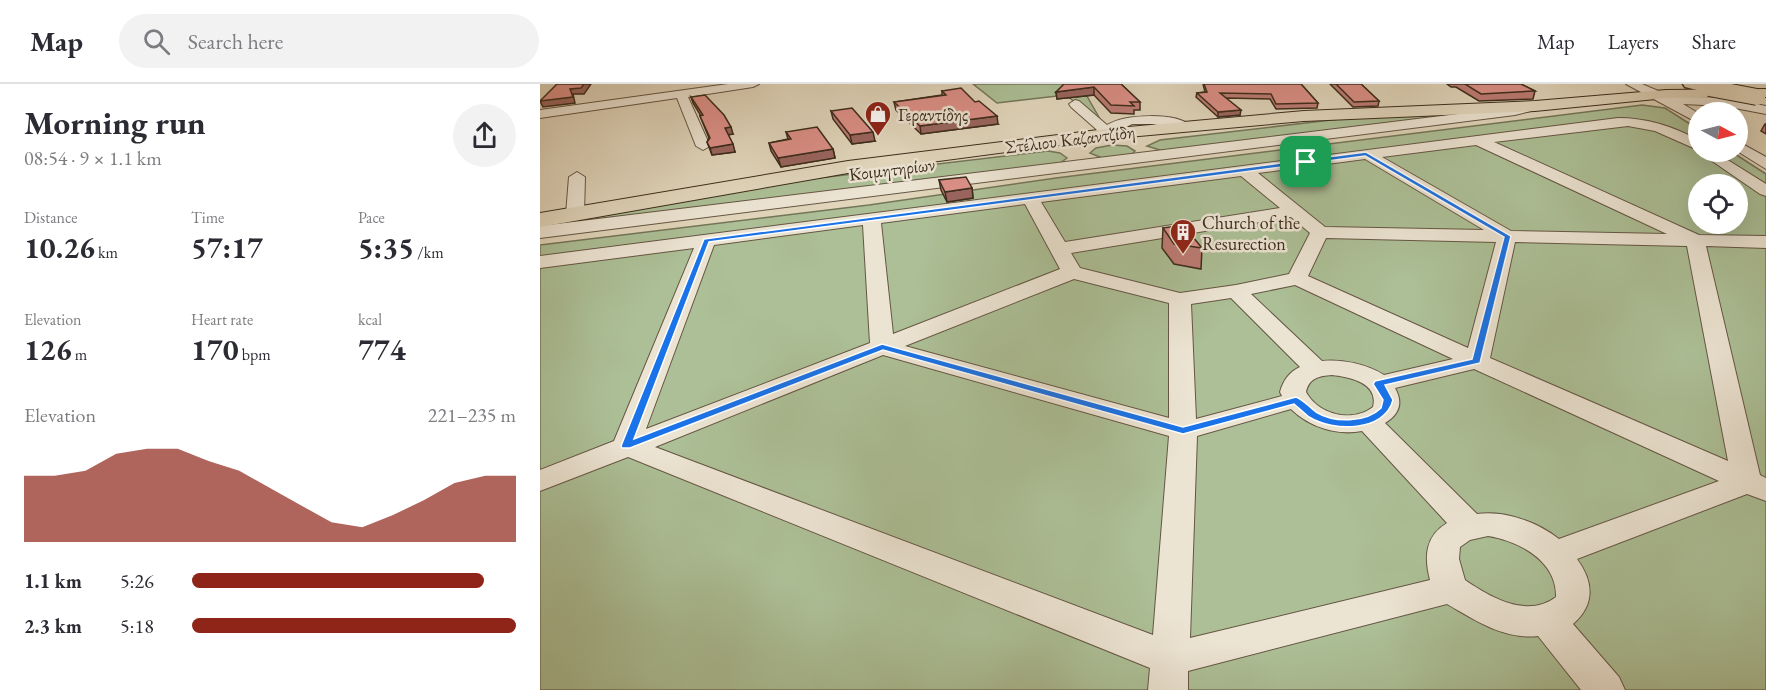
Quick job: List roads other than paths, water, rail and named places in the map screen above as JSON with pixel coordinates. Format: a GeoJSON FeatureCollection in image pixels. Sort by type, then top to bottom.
{"type":"FeatureCollection","features":[{"type":"Feature","properties":{"kind":"highway"},"geometry":{"type":"LineString","coordinates":[[1664,93],[1688,86],[1709,88],[1764,101]]}},
{"type":"Feature","properties":{"kind":"highway"},"geometry":{"type":"LineString","coordinates":[[1688,86],[1732,97],[1764,101]]}},
{"type":"Feature","properties":{"kind":"main road","name":"Στέλιου Καζαντζίδη"},"geometry":{"type":"LineString","coordinates":[[540,220],[848,167],[1091,146],[1184,126],[1345,114],[1535,106],[1664,93],[1764,101]]}},
{"type":"Feature","properties":{"kind":"main road","name":"Στέλιου Καζαντζίδη"},"geometry":{"type":"LineString","coordinates":[[797,176],[1059,148],[1091,146],[1139,148],[1158,137],[1345,114]]}},
{"type":"Feature","properties":{"kind":"street"},"geometry":{"type":"LineString","coordinates":[[540,114],[753,84]]}},
{"type":"Feature","properties":{"kind":"street"},"geometry":{"type":"LineString","coordinates":[[1632,84],[1664,93],[1688,111]]}},
{"type":"Feature","properties":{"kind":"street"},"geometry":{"type":"LineString","coordinates":[[681,94],[703,146]]}},
{"type":"Feature","properties":{"kind":"street"},"geometry":{"type":"LineString","coordinates":[[1075,104],[1102,127],[1091,146],[1098,189]]}},
{"type":"Feature","properties":{"kind":"street","name":"Κοιμητηρίων"},"geometry":{"type":"LineString","coordinates":[[540,232],[670,216],[1091,146],[1139,148],[1430,122],[1515,111],[1535,106]]}},
{"type":"Feature","properties":{"kind":"street"},"geometry":{"type":"LineString","coordinates":[[1415,111],[1429,116],[1430,122]]}},
{"type":"Feature","properties":{"kind":"street"},"geometry":{"type":"LineString","coordinates":[[540,262],[1631,121],[1678,135],[1688,140]]}},
{"type":"Feature","properties":{"kind":"street"},"geometry":{"type":"LineString","coordinates":[[1480,141],[1695,240]]}},
{"type":"Feature","properties":{"kind":"street"},"geometry":{"type":"LineString","coordinates":[[1139,148],[1180,179],[1271,191]]}},
{"type":"Feature","properties":{"kind":"street"},"geometry":{"type":"LineString","coordinates":[[1748,152],[1766,164]]}},
{"type":"Feature","properties":{"kind":"street"},"geometry":{"type":"LineString","coordinates":[[1366,154],[1507,236]]}},
{"type":"Feature","properties":{"kind":"street"},"geometry":{"type":"LineString","coordinates":[[1721,162],[1766,191]]}},
{"type":"Feature","properties":{"kind":"street"},"geometry":{"type":"LineString","coordinates":[[1245,171],[1320,232],[1766,242]]}},
{"type":"Feature","properties":{"kind":"street"},"geometry":{"type":"LineString","coordinates":[[575,214],[577,177]]}},
{"type":"Feature","properties":{"kind":"street"},"geometry":{"type":"LineString","coordinates":[[1044,225],[1098,189]]}},
{"type":"Feature","properties":{"kind":"street"},"geometry":{"type":"LineString","coordinates":[[670,216],[677,195]]}},
{"type":"Feature","properties":{"kind":"street"},"geometry":{"type":"LineString","coordinates":[[1031,199],[1072,272]]}},
{"type":"Feature","properties":{"kind":"street"},"geometry":{"type":"LineString","coordinates":[[1058,249],[1296,211]]}},
{"type":"Feature","properties":{"kind":"street"},"geometry":{"type":"LineString","coordinates":[[872,220],[882,347]]}},
{"type":"Feature","properties":{"kind":"street"},"geometry":{"type":"LineString","coordinates":[[1297,278],[1320,232]]}},
{"type":"Feature","properties":{"kind":"street"},"geometry":{"type":"LineString","coordinates":[[1477,361],[1507,236]]}},
{"type":"Feature","properties":{"kind":"street"},"geometry":{"type":"LineString","coordinates":[[1695,240],[1756,486]]}},
{"type":"Feature","properties":{"kind":"street"},"geometry":{"type":"LineString","coordinates":[[626,446],[706,241]]}},
{"type":"Feature","properties":{"kind":"street"},"geometry":{"type":"LineString","coordinates":[[540,481],[1072,272],[1180,299],[1236,291],[1297,278],[1756,486]]}},
{"type":"Feature","properties":{"kind":"street"},"geometry":{"type":"LineString","coordinates":[[1236,291],[1316,369]]}},
{"type":"Feature","properties":{"kind":"street"},"geometry":{"type":"LineString","coordinates":[[1168,690],[1183,430],[1180,299]]}},
{"type":"Feature","properties":{"kind":"street"},"geometry":{"type":"LineString","coordinates":[[882,347],[1183,430],[1296,400]]}},
{"type":"Feature","properties":{"kind":"street"},"geometry":{"type":"LineString","coordinates":[[1378,384],[1477,361]]}},
{"type":"Feature","properties":{"kind":"street"},"geometry":{"type":"LineString","coordinates":[[1316,369],[1345,369],[1369,377],[1378,384],[1388,400],[1386,409],[1379,416],[1368,421],[1355,423],[1327,420],[1308,412],[1296,400],[1293,392],[1294,384],[1299,377],[1316,369]]}},
{"type":"Feature","properties":{"kind":"street"},"geometry":{"type":"LineString","coordinates":[[1368,421],[1468,526]]}},
{"type":"Feature","properties":{"kind":"street"},"geometry":{"type":"LineString","coordinates":[[626,446],[1171,659],[1451,589]]}},
{"type":"Feature","properties":{"kind":"street"},"geometry":{"type":"LineString","coordinates":[[1556,554],[1756,486]]}},
{"type":"Feature","properties":{"kind":"street"},"geometry":{"type":"LineString","coordinates":[[1488,524],[1524,533],[1556,554],[1565,564],[1573,581],[1575,593],[1569,608],[1557,617],[1530,622],[1505,619],[1451,589],[1442,562],[1443,547],[1448,537],[1468,526],[1488,524]]}},
{"type":"Feature","properties":{"kind":"street"},"geometry":{"type":"LineString","coordinates":[[1546,619],[1605,690]]}},
{"type":"Feature","properties":{"kind":"place","name":"Γεραντίδης"},"geometry":{"type":"Point","coordinates":[878,137]}},
{"type":"Feature","properties":{"kind":"place","name":"Church of the Resurection"},"geometry":{"type":"Point","coordinates":[1183,255]}}]}
